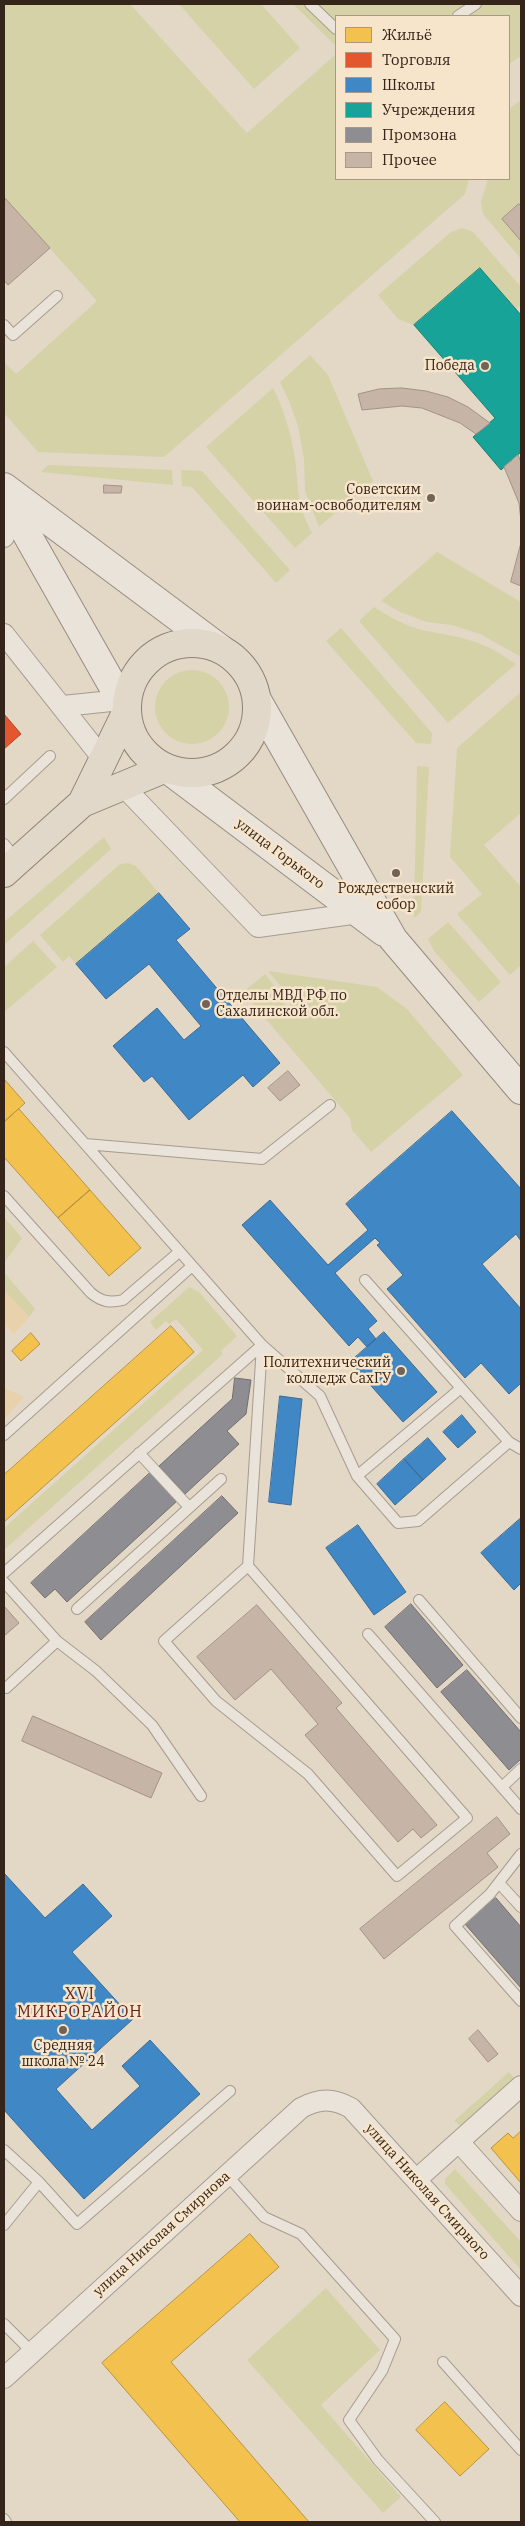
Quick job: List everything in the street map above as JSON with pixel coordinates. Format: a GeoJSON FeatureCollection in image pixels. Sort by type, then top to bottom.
{"type":"FeatureCollection","features":[{"type":"Feature","properties":{"kind":"main road"},"geometry":{"type":"LineString","coordinates":[[5,494],[240,663],[251,680],[257,700],[257,720],[250,738],[239,754],[223,766],[205,772],[185,773],[166,768],[150,759],[138,745],[130,728],[124,705],[5,494]]}},
{"type":"Feature","properties":{"kind":"main road"},"geometry":{"type":"LineString","coordinates":[[82,803],[103,759],[130,688],[140,668],[157,653],[178,644],[201,643],[222,650]]}},
{"type":"Feature","properties":{"kind":"main road","name":"улица Горького"},"geometry":{"type":"LineString","coordinates":[[257,700],[393,939],[521,1090]]}},
{"type":"Feature","properties":{"kind":"main road"},"geometry":{"type":"LineString","coordinates":[[8,859],[82,803],[166,768]]}},
{"type":"Feature","properties":{"kind":"main road","name":"улица Горького"},"geometry":{"type":"LineString","coordinates":[[166,768],[393,939]]}},
{"type":"Feature","properties":{"kind":"street"},"geometry":{"type":"LineString","coordinates":[[4,537],[5,494]]}},
{"type":"Feature","properties":{"kind":"street"},"geometry":{"type":"LineString","coordinates":[[4,634],[63,706],[103,759]]}},
{"type":"Feature","properties":{"kind":"street"},"geometry":{"type":"LineString","coordinates":[[63,706],[124,705]]}},
{"type":"Feature","properties":{"kind":"street"},"geometry":{"type":"LineString","coordinates":[[123,786],[258,928],[359,913]]}},
{"type":"Feature","properties":{"kind":"street"},"geometry":{"type":"LineString","coordinates":[[417,2179],[521,2086]]}},
{"type":"Feature","properties":{"kind":"street","name":"улица Николая Смирнова"},"geometry":{"type":"LineString","coordinates":[[4,2378],[301,2108],[313,2102],[326,2099]]}},
{"type":"Feature","properties":{"kind":"street","name":"улица Николая Смирного"},"geometry":{"type":"LineString","coordinates":[[326,2099],[340,2102],[351,2108],[521,2296]]}},
{"type":"Feature","properties":{"kind":"street"},"geometry":{"type":"LineString","coordinates":[[459,2142],[521,2211]]}},
{"type":"Feature","properties":{"kind":"lane"},"geometry":{"type":"LineString","coordinates":[[310,4],[335,28]]}},
{"type":"Feature","properties":{"kind":"lane"},"geometry":{"type":"LineString","coordinates":[[460,15],[476,4]]}},
{"type":"Feature","properties":{"kind":"lane"},"geometry":{"type":"LineString","coordinates":[[4,325],[13,335],[57,296]]}},
{"type":"Feature","properties":{"kind":"lane"},"geometry":{"type":"LineString","coordinates":[[4,798],[50,756]]}},
{"type":"Feature","properties":{"kind":"lane"},"geometry":{"type":"LineString","coordinates":[[4,1052],[262,1345],[320,1396],[357,1476],[398,1523],[418,1521],[509,1442]]}},
{"type":"Feature","properties":{"kind":"lane"},"geometry":{"type":"LineString","coordinates":[[85,1144],[262,1158],[330,1105]]}},
{"type":"Feature","properties":{"kind":"lane"},"geometry":{"type":"LineString","coordinates":[[4,1196],[91,1293],[100,1300],[112,1303],[124,1300],[179,1252]]}},
{"type":"Feature","properties":{"kind":"lane"},"geometry":{"type":"LineString","coordinates":[[4,1435],[192,1266]]}},
{"type":"Feature","properties":{"kind":"lane"},"geometry":{"type":"LineString","coordinates":[[364,1280],[509,1442],[521,1450]]}},
{"type":"Feature","properties":{"kind":"lane"},"geometry":{"type":"LineString","coordinates":[[4,1573],[262,1345]]}},
{"type":"Feature","properties":{"kind":"lane"},"geometry":{"type":"LineString","coordinates":[[248,1566],[467,1818],[397,1876],[308,1774],[216,1701],[164,1641],[248,1566],[262,1345]]}},
{"type":"Feature","properties":{"kind":"lane"},"geometry":{"type":"LineString","coordinates":[[357,1476],[461,1388]]}},
{"type":"Feature","properties":{"kind":"lane"},"geometry":{"type":"LineString","coordinates":[[140,1453],[189,1507]]}},
{"type":"Feature","properties":{"kind":"lane"},"geometry":{"type":"LineString","coordinates":[[77,1609],[220,1479]]}},
{"type":"Feature","properties":{"kind":"lane"},"geometry":{"type":"LineString","coordinates":[[4,1582],[58,1641],[96,1671],[152,1725],[201,1796]]}},
{"type":"Feature","properties":{"kind":"lane"},"geometry":{"type":"LineString","coordinates":[[419,1600],[521,1718]]}},
{"type":"Feature","properties":{"kind":"lane"},"geometry":{"type":"LineString","coordinates":[[368,1634],[521,1809]]}},
{"type":"Feature","properties":{"kind":"lane"},"geometry":{"type":"LineString","coordinates":[[6,1688],[58,1641]]}},
{"type":"Feature","properties":{"kind":"lane"},"geometry":{"type":"LineString","coordinates":[[502,1786],[521,1769]]}},
{"type":"Feature","properties":{"kind":"lane"},"geometry":{"type":"LineString","coordinates":[[521,1854],[490,1894],[455,1926],[521,2001]]}},
{"type":"Feature","properties":{"kind":"lane"},"geometry":{"type":"LineString","coordinates":[[499,1883],[521,1907]]}},
{"type":"Feature","properties":{"kind":"lane"},"geometry":{"type":"LineString","coordinates":[[4,2150],[39,2182],[77,2224],[230,2091]]}},
{"type":"Feature","properties":{"kind":"lane"},"geometry":{"type":"LineString","coordinates":[[227,2175],[264,2217],[301,2234],[395,2339],[382,2371],[349,2420],[378,2460],[435,2522]]}},
{"type":"Feature","properties":{"kind":"lane"},"geometry":{"type":"LineString","coordinates":[[4,2224],[39,2182]]}},
{"type":"Feature","properties":{"kind":"lane"},"geometry":{"type":"LineString","coordinates":[[4,2324],[32,2352]]}},
{"type":"Feature","properties":{"kind":"lane"},"geometry":{"type":"LineString","coordinates":[[443,2362],[521,2450]]}},
{"type":"Feature","properties":{"kind":"shaded area"},"geometry":{"type":"Polygon","coordinates":[[[4,4],[130,4],[247,133],[335,55],[335,180],[469,180],[465,194],[164,457],[38,452],[4,413],[4,362],[16,374],[97,301],[4,197],[4,4]]]}},
{"type":"Feature","properties":{"kind":"shaded area"},"geometry":{"type":"Polygon","coordinates":[[[179,4],[261,4],[300,48],[254,89],[179,4]]]}},
{"type":"Feature","properties":{"kind":"shaded area"},"geometry":{"type":"Polygon","coordinates":[[[293,4],[521,4],[521,56],[510,63],[510,15],[335,15],[335,45],[293,4]]]}},
{"type":"Feature","properties":{"kind":"shaded area"},"geometry":{"type":"Polygon","coordinates":[[[521,100],[521,259],[483,214],[481,202],[488,180],[510,180],[510,108],[521,100]]]}},
{"type":"Feature","properties":{"kind":"shaded area"},"geometry":{"type":"Polygon","coordinates":[[[462,228],[473,232],[521,287],[521,305],[516,309],[480,268],[414,325],[398,319],[378,295],[451,232],[462,228]]]}},
{"type":"Feature","properties":{"kind":"shaded area"},"geometry":{"type":"Polygon","coordinates":[[[310,355],[328,375],[373,481],[319,527],[305,491],[304,459],[298,426],[280,382],[310,355]]]}},
{"type":"Feature","properties":{"kind":"shaded area"},"geometry":{"type":"Polygon","coordinates":[[[273,388],[281,405],[289,431],[295,458],[301,505],[312,533],[295,548],[206,447],[273,388]]]}},
{"type":"Feature","properties":{"kind":"shaded area"},"geometry":{"type":"Polygon","coordinates":[[[48,465],[172,470],[173,485],[41,472],[48,465]]]}},
{"type":"Feature","properties":{"kind":"shaded area"},"geometry":{"type":"Polygon","coordinates":[[[181,470],[202,471],[290,570],[276,583],[192,487],[182,486],[181,470]]]}},
{"type":"Feature","properties":{"kind":"shaded area"},"geometry":{"type":"Polygon","coordinates":[[[437,552],[521,602],[521,657],[480,634],[452,625],[427,622],[400,612],[381,601],[437,552]]]}},
{"type":"Feature","properties":{"kind":"shaded area"},"geometry":{"type":"Polygon","coordinates":[[[374,607],[412,627],[451,635],[481,644],[516,664],[448,723],[359,621],[374,607]]]}},
{"type":"Feature","properties":{"kind":"shaded area"},"geometry":{"type":"Polygon","coordinates":[[[341,628],[432,733],[431,744],[416,743],[326,641],[341,628]]]}},
{"type":"Feature","properties":{"kind":"shaded area"},"geometry":{"type":"Polygon","coordinates":[[[185,670],[199,670],[213,676],[223,686],[229,700],[227,721],[213,738],[199,744],[185,744],[171,738],[161,728],[155,714],[155,700],[161,686],[171,676],[185,670]]]}},
{"type":"Feature","properties":{"kind":"shaded area"},"geometry":{"type":"Polygon","coordinates":[[[521,692],[521,813],[484,845],[521,887],[521,965],[510,975],[457,914],[482,894],[450,857],[457,748],[521,692]]]}},
{"type":"Feature","properties":{"kind":"shaded area"},"geometry":{"type":"Polygon","coordinates":[[[417,766],[429,767],[421,912],[414,918],[417,766]]]}},
{"type":"Feature","properties":{"kind":"shaded area"},"geometry":{"type":"Polygon","coordinates":[[[104,837],[111,849],[4,945],[4,922],[104,837]]]}},
{"type":"Feature","properties":{"kind":"shaded area"},"geometry":{"type":"Polygon","coordinates":[[[128,863],[136,866],[159,893],[76,964],[69,956],[63,962],[40,935],[120,864],[128,863]]]}},
{"type":"Feature","properties":{"kind":"shaded area"},"geometry":{"type":"Polygon","coordinates":[[[448,922],[501,982],[479,1002],[434,951],[428,939],[448,922]]]}},
{"type":"Feature","properties":{"kind":"shaded area"},"geometry":{"type":"Polygon","coordinates":[[[33,941],[57,967],[4,1012],[4,967],[33,941]]]}},
{"type":"Feature","properties":{"kind":"shaded area"},"geometry":{"type":"Polygon","coordinates":[[[268,971],[377,987],[407,1009],[463,1075],[371,1152],[352,1130],[350,1118],[243,992],[265,974],[280,993],[277,996],[287,1007],[296,999],[287,988],[284,990],[268,971]]]}},
{"type":"Feature","properties":{"kind":"shaded area"},"geometry":{"type":"Polygon","coordinates":[[[4,1217],[22,1238],[4,1263],[4,1217]]]}},
{"type":"Feature","properties":{"kind":"shaded area"},"geometry":{"type":"Polygon","coordinates":[[[4,1272],[35,1309],[29,1317],[4,1290],[4,1272]]]}},
{"type":"Feature","properties":{"kind":"shaded area"},"geometry":{"type":"Polygon","coordinates":[[[189,1287],[199,1292],[237,1336],[221,1351],[223,1354],[4,1550],[4,1528],[203,1350],[176,1319],[169,1324],[166,1321],[156,1330],[150,1322],[189,1287]]]}},
{"type":"Feature","properties":{"kind":"shaded area"},"geometry":{"type":"Polygon","coordinates":[[[509,2072],[515,2079],[461,2126],[454,2121],[509,2072]]]}},
{"type":"Feature","properties":{"kind":"shaded area"},"geometry":{"type":"Polygon","coordinates":[[[455,2169],[521,2242],[521,2270],[445,2184],[445,2179],[455,2169]]]}},
{"type":"Feature","properties":{"kind":"shaded area"},"geometry":{"type":"Polygon","coordinates":[[[326,2288],[380,2350],[321,2405],[401,2497],[383,2513],[247,2360],[326,2288]]]}},
{"type":"Feature","properties":{"kind":"sand"},"geometry":{"type":"Polygon","coordinates":[[[4,1290],[29,1317],[14,1334],[4,1324],[4,1290]]]}},
{"type":"Feature","properties":{"kind":"sand"},"geometry":{"type":"Polygon","coordinates":[[[4,1388],[24,1397],[4,1419],[4,1388]]]}},
{"type":"Feature","properties":{"kind":"building: Жильё"},"geometry":{"type":"Polygon","coordinates":[[[4,1079],[25,1103],[4,1122],[4,1079]]]}},
{"type":"Feature","properties":{"kind":"building: Жильё"},"geometry":{"type":"Polygon","coordinates":[[[19,1109],[90,1190],[58,1218],[4,1157],[4,1122],[19,1109]]]}},
{"type":"Feature","properties":{"kind":"building: Жильё"},"geometry":{"type":"Polygon","coordinates":[[[90,1190],[141,1248],[109,1276],[58,1218],[90,1190]]]}},
{"type":"Feature","properties":{"kind":"building: Жильё"},"geometry":{"type":"Polygon","coordinates":[[[171,1326],[194,1352],[4,1522],[4,1475],[171,1326]]]}},
{"type":"Feature","properties":{"kind":"building: Жильё"},"geometry":{"type":"Polygon","coordinates":[[[31,1333],[40,1344],[21,1361],[12,1351],[31,1333]]]}},
{"type":"Feature","properties":{"kind":"building: Жильё"},"geometry":{"type":"Polygon","coordinates":[[[521,2131],[521,2183],[491,2148],[508,2133],[513,2138],[521,2131]]]}},
{"type":"Feature","properties":{"kind":"building: Жильё"},"geometry":{"type":"Polygon","coordinates":[[[250,2234],[279,2267],[171,2362],[309,2522],[240,2522],[102,2363],[250,2234]]]}},
{"type":"Feature","properties":{"kind":"building: Жильё"},"geometry":{"type":"Polygon","coordinates":[[[445,2402],[489,2449],[460,2476],[416,2430],[445,2402]]]}},
{"type":"Feature","properties":{"kind":"building: Торговля"},"geometry":{"type":"Polygon","coordinates":[[[4,714],[21,734],[4,749],[4,714]]]}},
{"type":"Feature","properties":{"kind":"building: Школы","name":"Отделы МВД РФ по Сахалинской обл."},"geometry":{"type":"Polygon","coordinates":[[[159,893],[190,929],[176,940],[280,1063],[253,1087],[243,1075],[189,1120],[152,1076],[144,1082],[113,1046],[157,1008],[184,1040],[201,1026],[149,964],[106,999],[76,964],[159,893]]]}},
{"type":"Feature","properties":{"kind":"building: Школы"},"geometry":{"type":"Polygon","coordinates":[[[452,1111],[521,1189],[521,1241],[516,1234],[482,1264],[521,1309],[521,1383],[509,1394],[481,1363],[465,1378],[387,1289],[403,1275],[377,1245],[380,1243],[375,1238],[335,1273],[377,1321],[368,1329],[376,1339],[367,1347],[358,1337],[349,1346],[242,1225],[270,1200],[328,1265],[368,1230],[346,1204],[452,1111]]]}},
{"type":"Feature","properties":{"kind":"building: Школы"},"geometry":{"type":"Polygon","coordinates":[[[384,1332],[437,1392],[403,1422],[350,1362],[384,1332]]]}},
{"type":"Feature","properties":{"kind":"building: Школы"},"geometry":{"type":"Polygon","coordinates":[[[280,1396],[302,1399],[291,1505],[269,1502],[280,1396]]]}},
{"type":"Feature","properties":{"kind":"building: Школы"},"geometry":{"type":"Polygon","coordinates":[[[462,1415],[476,1432],[458,1448],[443,1432],[462,1415]]]}},
{"type":"Feature","properties":{"kind":"building: Школы"},"geometry":{"type":"Polygon","coordinates":[[[428,1438],[446,1459],[423,1480],[404,1459],[428,1438]]]}},
{"type":"Feature","properties":{"kind":"building: Школы"},"geometry":{"type":"Polygon","coordinates":[[[404,1459],[423,1480],[395,1505],[377,1484],[404,1459]]]}},
{"type":"Feature","properties":{"kind":"building: Школы"},"geometry":{"type":"Polygon","coordinates":[[[521,1518],[521,1583],[514,1590],[481,1553],[521,1518]]]}},
{"type":"Feature","properties":{"kind":"building: Школы"},"geometry":{"type":"Polygon","coordinates":[[[358,1525],[406,1592],[374,1615],[326,1548],[358,1525]]]}},
{"type":"Feature","properties":{"kind":"building: Школы","name":"Средняя школа № 24"},"geometry":{"type":"Polygon","coordinates":[[[4,1873],[45,1918],[83,1884],[112,1916],[72,1952],[133,2019],[56,2089],[92,2130],[140,2086],[122,2066],[150,2040],[200,2094],[84,2199],[4,2110],[4,1873]]]}},
{"type":"Feature","properties":{"kind":"building: Учреждения","name":"Победа"},"geometry":{"type":"Polygon","coordinates":[[[480,268],[521,315],[521,452],[501,470],[473,437],[495,418],[414,325],[480,268]]]}},
{"type":"Feature","properties":{"kind":"building: Промзона"},"geometry":{"type":"Polygon","coordinates":[[[235,1378],[251,1380],[246,1414],[227,1431],[239,1444],[185,1494],[159,1466],[232,1399],[235,1378]]]}},
{"type":"Feature","properties":{"kind":"building: Промзона"},"geometry":{"type":"Polygon","coordinates":[[[151,1472],[177,1501],[67,1602],[55,1589],[45,1598],[31,1583],[151,1472]]]}},
{"type":"Feature","properties":{"kind":"building: Промзона"},"geometry":{"type":"Polygon","coordinates":[[[222,1496],[238,1513],[101,1640],[85,1622],[222,1496]]]}},
{"type":"Feature","properties":{"kind":"building: Промзона"},"geometry":{"type":"Polygon","coordinates":[[[411,1604],[463,1665],[437,1688],[385,1627],[411,1604]]]}},
{"type":"Feature","properties":{"kind":"building: Промзона"},"geometry":{"type":"Polygon","coordinates":[[[467,1670],[521,1732],[521,1759],[509,1770],[441,1692],[467,1670]]]}},
{"type":"Feature","properties":{"kind":"building: Промзона"},"geometry":{"type":"Polygon","coordinates":[[[496,1898],[521,1927],[521,1988],[465,1924],[496,1898]]]}},
{"type":"Feature","properties":{"kind":"building: Прочее"},"geometry":{"type":"Polygon","coordinates":[[[4,197],[50,248],[8,285],[4,280],[4,197]]]}},
{"type":"Feature","properties":{"kind":"building: Прочее"},"geometry":{"type":"Polygon","coordinates":[[[519,204],[521,206],[521,241],[502,219],[519,204]]]}},
{"type":"Feature","properties":{"kind":"building: Прочее"},"geometry":{"type":"Polygon","coordinates":[[[402,388],[426,391],[448,397],[468,407],[490,423],[476,434],[460,423],[422,408],[402,406],[362,410],[358,394],[379,389],[402,388]]]}},
{"type":"Feature","properties":{"kind":"building: Прочее"},"geometry":{"type":"Polygon","coordinates":[[[518,455],[521,462],[521,522],[519,503],[504,467],[518,455]]]}},
{"type":"Feature","properties":{"kind":"building: Прочее"},"geometry":{"type":"Polygon","coordinates":[[[104,485],[122,486],[121,493],[104,493],[104,485]]]}},
{"type":"Feature","properties":{"kind":"building: Прочее"},"geometry":{"type":"Polygon","coordinates":[[[521,543],[521,586],[511,582],[521,543]]]}},
{"type":"Feature","properties":{"kind":"building: Прочее"},"geometry":{"type":"Polygon","coordinates":[[[288,1071],[300,1085],[280,1101],[268,1088],[288,1071]]]}},
{"type":"Feature","properties":{"kind":"building: Прочее"},"geometry":{"type":"Polygon","coordinates":[[[257,1605],[342,1703],[336,1708],[437,1825],[421,1838],[413,1829],[398,1842],[305,1735],[318,1724],[271,1669],[235,1700],[197,1657],[257,1605]]]}},
{"type":"Feature","properties":{"kind":"building: Прочее"},"geometry":{"type":"Polygon","coordinates":[[[4,1606],[19,1623],[4,1636],[4,1606]]]}},
{"type":"Feature","properties":{"kind":"building: Прочее"},"geometry":{"type":"Polygon","coordinates":[[[33,1716],[162,1773],[151,1798],[22,1741],[33,1716]]]}},
{"type":"Feature","properties":{"kind":"building: Прочее"},"geometry":{"type":"Polygon","coordinates":[[[497,1817],[510,1834],[487,1853],[498,1867],[384,1959],[360,1929],[497,1817]]]}},
{"type":"Feature","properties":{"kind":"building: Прочее"},"geometry":{"type":"Polygon","coordinates":[[[478,2030],[498,2054],[488,2062],[469,2039],[478,2030]]]}},
{"type":"Feature","properties":{"kind":"place","name":"Победа"},"geometry":{"type":"Point","coordinates":[485,366]}},
{"type":"Feature","properties":{"kind":"place","name":"Советским воинам-освободителям"},"geometry":{"type":"Point","coordinates":[431,498]}},
{"type":"Feature","properties":{"kind":"place","name":"Рождественский собор"},"geometry":{"type":"Point","coordinates":[396,873]}},
{"type":"Feature","properties":{"kind":"place","name":"Отделы МВД РФ по Сахалинской обл."},"geometry":{"type":"Point","coordinates":[206,1004]}},
{"type":"Feature","properties":{"kind":"place","name":"Политехнический колледж СахГУ"},"geometry":{"type":"Point","coordinates":[401,1371]}},
{"type":"Feature","properties":{"kind":"place","name":"Средняя школа № 24"},"geometry":{"type":"Point","coordinates":[63,2030]}},
{"type":"Feature","properties":{"kind":"district","name":"XVI МИКРОРАЙОН"},"geometry":{"type":"Point","coordinates":[80,2003]}}]}
